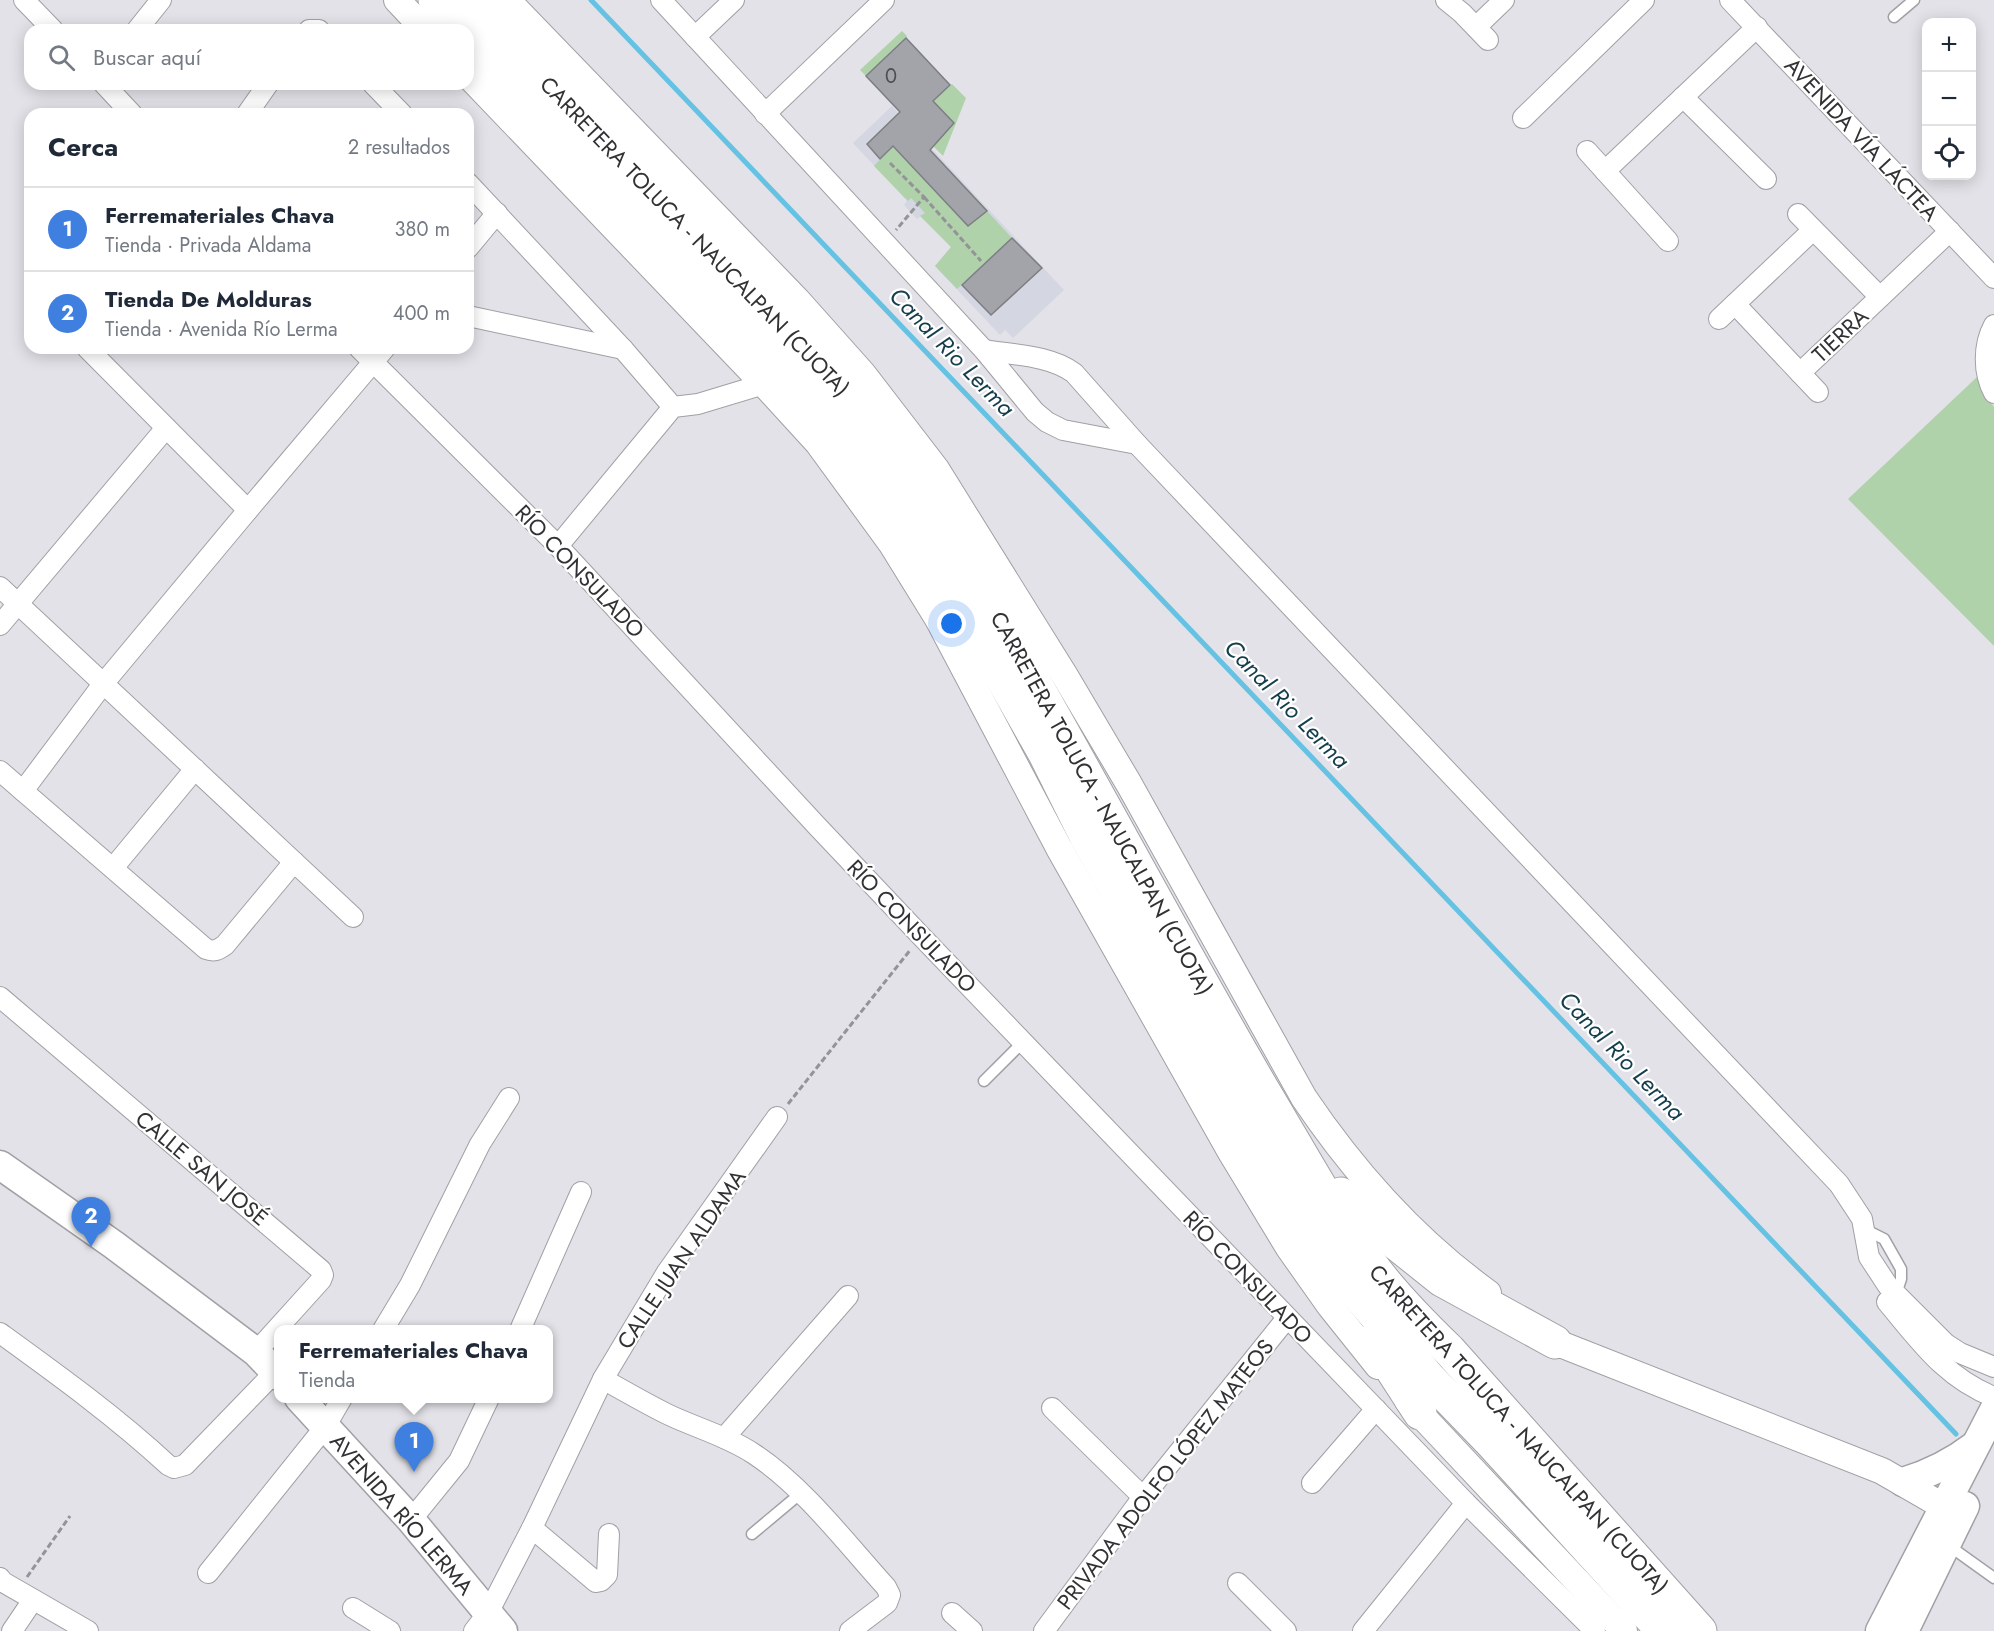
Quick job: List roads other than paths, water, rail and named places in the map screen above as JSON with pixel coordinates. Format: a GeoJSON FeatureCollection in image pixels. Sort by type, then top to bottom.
{"type":"FeatureCollection","features":[{"type":"Feature","properties":{"kind":"highway"},"geometry":{"type":"LineString","coordinates":[[435,0],[458,24]]}},
{"type":"Feature","properties":{"kind":"highway","name":"CARRETERA TOLUCA - NAUCALPAN (CUOTA)"},"geometry":{"type":"LineString","coordinates":[[471,0],[780,324],[809,350],[892,453],[944,526],[980,586],[1060,724],[1245,1059],[1328,1202],[1377,1272],[1700,1631]]}},
{"type":"Feature","properties":{"kind":"highway","name":"CARRETERA TOLUCA - NAUCALPAN (CUOTA)"},"geometry":{"type":"LineString","coordinates":[[474,41],[777,358],[877,477],[928,550],[963,609],[1045,754],[1087,838],[1260,1146],[1309,1227],[1354,1290],[1429,1378],[1489,1440],[1663,1631]]}},
{"type":"Feature","properties":{"kind":"highway"},"geometry":{"type":"LineString","coordinates":[[1260,1146],[1279,1205],[1319,1266],[1385,1356],[1420,1413]]}},
{"type":"Feature","properties":{"kind":"highway"},"geometry":{"type":"LineString","coordinates":[[1306,1161],[1373,1225],[1442,1280],[1555,1342]]}},
{"type":"Feature","properties":{"kind":"main road"},"geometry":{"type":"LineString","coordinates":[[0,1165],[114,1245],[270,1367]]}},
{"type":"Feature","properties":{"kind":"main road","name":"AVENIDA RÍO LERMA"},"geometry":{"type":"LineString","coordinates":[[303,1403],[411,1520],[488,1625]]}},
{"type":"Feature","properties":{"kind":"main road"},"geometry":{"type":"LineString","coordinates":[[1880,1631],[1952,1511],[1985,1445],[1994,1410]]}},
{"type":"Feature","properties":{"kind":"main road"},"geometry":{"type":"LineString","coordinates":[[1903,1482],[1926,1475],[1985,1445]]}},
{"type":"Feature","properties":{"kind":"main road"},"geometry":{"type":"LineString","coordinates":[[1904,1631],[1947,1544],[1952,1511]]}},
{"type":"Feature","properties":{"kind":"street"},"geometry":{"type":"LineString","coordinates":[[24,0],[47,24]]}},
{"type":"Feature","properties":{"kind":"street"},"geometry":{"type":"LineString","coordinates":[[142,24],[161,0]]}},
{"type":"Feature","properties":{"kind":"street"},"geometry":{"type":"LineString","coordinates":[[397,0],[419,24]]}},
{"type":"Feature","properties":{"kind":"street"},"geometry":{"type":"LineString","coordinates":[[507,0],[797,300],[863,374],[936,469],[1065,676],[1129,784],[1304,1098],[1330,1138],[1384,1200],[1426,1243],[1482,1290],[1555,1342],[1882,1471],[1952,1511]]}},
{"type":"Feature","properties":{"kind":"street"},"geometry":{"type":"LineString","coordinates":[[661,0],[984,350],[1035,412],[1047,422],[1064,430],[1137,444]]}},
{"type":"Feature","properties":{"kind":"street"},"geometry":{"type":"LineString","coordinates":[[695,37],[734,0]]}},
{"type":"Feature","properties":{"kind":"street"},"geometry":{"type":"LineString","coordinates":[[765,114],[884,0]]}},
{"type":"Feature","properties":{"kind":"street"},"geometry":{"type":"LineString","coordinates":[[1446,0],[1482,34],[1504,0]]}},
{"type":"Feature","properties":{"kind":"street"},"geometry":{"type":"LineString","coordinates":[[1523,118],[1644,0]]}},
{"type":"Feature","properties":{"kind":"street","name":"AVENIDA VÍA LÁCTEA"},"geometry":{"type":"LineString","coordinates":[[1730,0],[1994,278]]}},
{"type":"Feature","properties":{"kind":"street"},"geometry":{"type":"LineString","coordinates":[[1605,171],[1757,27]]}},
{"type":"Feature","properties":{"kind":"street"},"geometry":{"type":"LineString","coordinates":[[474,81],[818,443],[891,543],[938,619],[1059,848],[1232,1154],[1290,1248],[1330,1306],[1396,1388],[1624,1631]]}},
{"type":"Feature","properties":{"kind":"street"},"geometry":{"type":"LineString","coordinates":[[110,90],[126,108]]}},
{"type":"Feature","properties":{"kind":"street"},"geometry":{"type":"LineString","coordinates":[[251,108],[264,90]]}},
{"type":"Feature","properties":{"kind":"street"},"geometry":{"type":"LineString","coordinates":[[379,90],[396,108]]}},
{"type":"Feature","properties":{"kind":"street"},"geometry":{"type":"LineString","coordinates":[[1683,97],[1766,179]]}},
{"type":"Feature","properties":{"kind":"street"},"geometry":{"type":"LineString","coordinates":[[1587,152],[1668,241]]}},
{"type":"Feature","properties":{"kind":"street"},"geometry":{"type":"LineString","coordinates":[[474,189],[623,349],[672,407]]}},
{"type":"Feature","properties":{"kind":"street"},"geometry":{"type":"LineString","coordinates":[[474,241],[497,213]]}},
{"type":"Feature","properties":{"kind":"street","name":"TIERRA"},"geometry":{"type":"LineString","coordinates":[[1798,214],[1880,297]]}},
{"type":"Feature","properties":{"kind":"street"},"geometry":{"type":"LineString","coordinates":[[1719,319],[1813,230]]}},
{"type":"Feature","properties":{"kind":"street","name":"TIERRA"},"geometry":{"type":"LineString","coordinates":[[1800,373],[1950,231]]}},
{"type":"Feature","properties":{"kind":"street","name":"TIERRA"},"geometry":{"type":"LineString","coordinates":[[1735,304],[1818,392]]}},
{"type":"Feature","properties":{"kind":"street"},"geometry":{"type":"LineString","coordinates":[[474,317],[623,349]]}},
{"type":"Feature","properties":{"kind":"street"},"geometry":{"type":"LineString","coordinates":[[1994,325],[1986,353],[1988,378],[1994,393]]}},
{"type":"Feature","properties":{"kind":"street"},"geometry":{"type":"LineString","coordinates":[[984,350],[1054,362],[1074,373],[1137,444],[1839,1184],[1862,1219],[1869,1257],[1877,1271],[1940,1350],[1943,1366],[1966,1384],[1994,1396]]}},
{"type":"Feature","properties":{"kind":"street"},"geometry":{"type":"LineString","coordinates":[[93,354],[248,510]]}},
{"type":"Feature","properties":{"kind":"street"},"geometry":{"type":"LineString","coordinates":[[22,791],[103,684],[379,355]]}},
{"type":"Feature","properties":{"kind":"street","name":"RÍO CONSULADO"},"geometry":{"type":"LineString","coordinates":[[379,355],[921,936],[1466,1503],[1595,1631]]}},
{"type":"Feature","properties":{"kind":"street"},"geometry":{"type":"LineString","coordinates":[[558,546],[672,407],[698,404],[764,384]]}},
{"type":"Feature","properties":{"kind":"street"},"geometry":{"type":"LineString","coordinates":[[0,625],[166,428]]}},
{"type":"Feature","properties":{"kind":"street"},"geometry":{"type":"LineString","coordinates":[[0,587],[353,918]]}},
{"type":"Feature","properties":{"kind":"street"},"geometry":{"type":"LineString","coordinates":[[113,868],[195,769]]}},
{"type":"Feature","properties":{"kind":"street"},"geometry":{"type":"LineString","coordinates":[[0,771],[206,949],[212,951],[225,945],[294,862]]}},
{"type":"Feature","properties":{"kind":"street","name":"CALLE SAN JOSÉ"},"geometry":{"type":"LineString","coordinates":[[0,997],[321,1270],[323,1275],[321,1280],[295,1325]]}},
{"type":"Feature","properties":{"kind":"street"},"geometry":{"type":"LineString","coordinates":[[385,1325],[410,1285],[480,1144],[510,1098]]}},
{"type":"Feature","properties":{"kind":"street","name":"CALLE JUAN ALDAMA"},"geometry":{"type":"LineString","coordinates":[[488,1625],[603,1379],[667,1272],[777,1117]]}},
{"type":"Feature","properties":{"kind":"street"},"geometry":{"type":"LineString","coordinates":[[522,1325],[581,1192]]}},
{"type":"Feature","properties":{"kind":"street"},"geometry":{"type":"LineString","coordinates":[[1852,1204],[1851,1228],[1868,1277],[1926,1350],[1960,1353],[1994,1366]]}},
{"type":"Feature","properties":{"kind":"street"},"geometry":{"type":"LineString","coordinates":[[724,1438],[848,1296]]}},
{"type":"Feature","properties":{"kind":"street","name":"PRIVADA ADOLFO LÓPEZ MATEOS"},"geometry":{"type":"LineString","coordinates":[[1044,1631],[1143,1497],[1287,1318]]}},
{"type":"Feature","properties":{"kind":"street","name":"CALLE SAN JOSÉ"},"geometry":{"type":"LineString","coordinates":[[0,1333],[92,1399],[174,1468],[185,1465],[270,1367]]}},
{"type":"Feature","properties":{"kind":"street"},"geometry":{"type":"LineString","coordinates":[[603,1379],[668,1415],[724,1438],[753,1453],[801,1493],[886,1587],[890,1595],[887,1603],[850,1631]]}},
{"type":"Feature","properties":{"kind":"street"},"geometry":{"type":"LineString","coordinates":[[208,1573],[325,1427],[339,1403]]}},
{"type":"Feature","properties":{"kind":"street"},"geometry":{"type":"LineString","coordinates":[[411,1520],[459,1461],[487,1403]]}},
{"type":"Feature","properties":{"kind":"street"},"geometry":{"type":"LineString","coordinates":[[1052,1408],[1143,1497]]}},
{"type":"Feature","properties":{"kind":"street"},"geometry":{"type":"LineString","coordinates":[[1312,1483],[1376,1409]]}},
{"type":"Feature","properties":{"kind":"street"},"geometry":{"type":"LineString","coordinates":[[1364,1631],[1466,1503]]}},
{"type":"Feature","properties":{"kind":"street"},"geometry":{"type":"LineString","coordinates":[[532,1528],[596,1582],[601,1581],[607,1575],[609,1534]]}},
{"type":"Feature","properties":{"kind":"street"},"geometry":{"type":"LineString","coordinates":[[1238,1583],[1286,1631]]}},
{"type":"Feature","properties":{"kind":"street"},"geometry":{"type":"LineString","coordinates":[[11,1586],[12,1631]]}},
{"type":"Feature","properties":{"kind":"street"},"geometry":{"type":"LineString","coordinates":[[11,1586],[88,1631]]}},
{"type":"Feature","properties":{"kind":"street"},"geometry":{"type":"LineString","coordinates":[[353,1608],[370,1626],[390,1631]]}},
{"type":"Feature","properties":{"kind":"street"},"geometry":{"type":"LineString","coordinates":[[952,1613],[972,1631]]}},
{"type":"Feature","properties":{"kind":"lane"},"geometry":{"type":"LineString","coordinates":[[1894,17],[1914,0]]}},
{"type":"Feature","properties":{"kind":"lane"},"geometry":{"type":"LineString","coordinates":[[984,1081],[1023,1042]]}},
{"type":"Feature","properties":{"kind":"lane"},"geometry":{"type":"LineString","coordinates":[[752,1534],[801,1493]]}},
{"type":"Feature","properties":{"kind":"lane"},"geometry":{"type":"LineString","coordinates":[[1947,1544],[1994,1578]]}},
{"type":"Feature","properties":{"kind":"waterway","name":"Canal Rio Lerma"},"geometry":{"type":"LineString","coordinates":[[591,0],[1956,1434]]}},
{"type":"Feature","properties":{"kind":"place","name":"Tienda De Molduras"},"geometry":{"type":"Point","coordinates":[91,1247]}},
{"type":"Feature","properties":{"kind":"place","name":"Ferremateriales Chava"},"geometry":{"type":"Point","coordinates":[414,1472]}}]}
